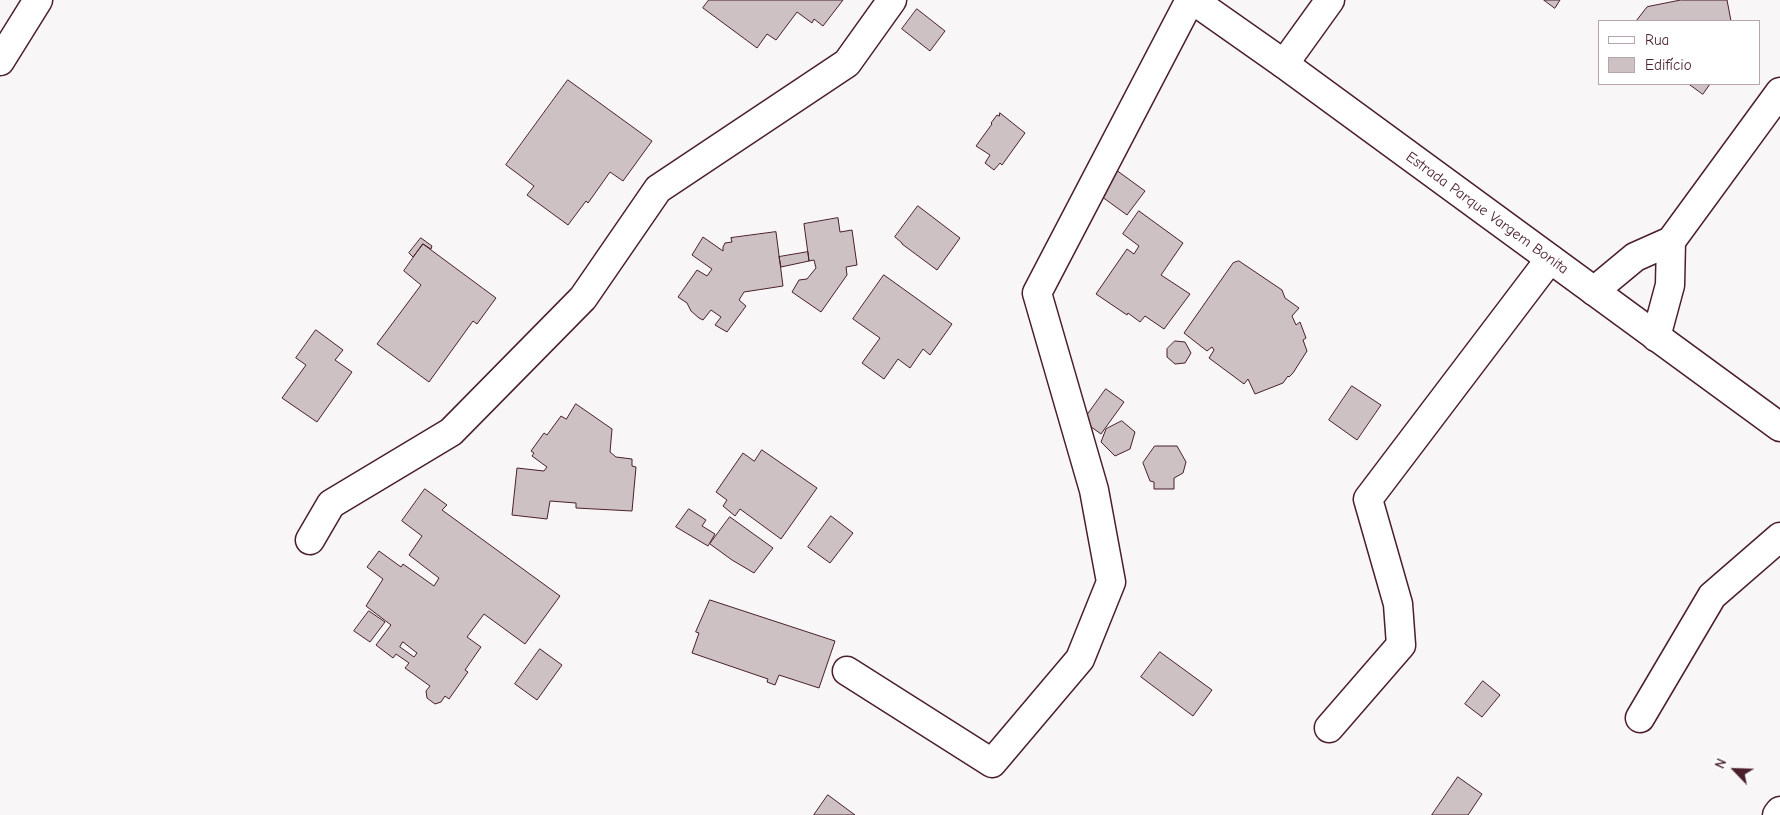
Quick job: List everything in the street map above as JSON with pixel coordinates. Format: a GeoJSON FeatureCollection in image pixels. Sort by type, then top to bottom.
{"type":"FeatureCollection","features":[{"type":"Feature","properties":{"kind":"street"},"geometry":{"type":"LineString","coordinates":[[0,61],[38,0]]}},
{"type":"Feature","properties":{"kind":"street"},"geometry":{"type":"LineString","coordinates":[[310,540],[331,504],[451,432],[583,298],[658,189],[847,63],[892,0]]}},
{"type":"Feature","properties":{"kind":"street"},"geometry":{"type":"LineString","coordinates":[[847,671],[992,763],[1080,659],[1111,582],[1094,490],[1037,293],[1192,0]]}},
{"type":"Feature","properties":{"kind":"street","name":"Estrada Parque Vargem Bonita"},"geometry":{"type":"LineString","coordinates":[[1192,0],[1284,64],[1780,427]]}},
{"type":"Feature","properties":{"kind":"street"},"geometry":{"type":"LineString","coordinates":[[1284,64],[1330,0]]}},
{"type":"Feature","properties":{"kind":"street"},"geometry":{"type":"LineString","coordinates":[[1594,291],[1635,256],[1671,241],[1780,92]]}},
{"type":"Feature","properties":{"kind":"street"},"geometry":{"type":"LineString","coordinates":[[1656,337],[1670,285],[1671,241]]}},
{"type":"Feature","properties":{"kind":"street"},"geometry":{"type":"LineString","coordinates":[[1329,728],[1401,645],[1398,604],[1368,499],[1550,259]]}},
{"type":"Feature","properties":{"kind":"street"},"geometry":{"type":"LineString","coordinates":[[1640,718],[1712,596],[1780,537]]}},
{"type":"Feature","properties":{"kind":"street"},"geometry":{"type":"LineString","coordinates":[[1777,815],[1780,811]]}},
{"type":"Feature","properties":{"kind":"building"},"geometry":{"type":"Polygon","coordinates":[[[709,0],[843,0],[823,26],[814,19],[812,23],[797,12],[776,40],[767,34],[757,48],[703,8],[709,0]]]}},
{"type":"Feature","properties":{"kind":"building"},"geometry":{"type":"Polygon","coordinates":[[[1544,0],[1560,0],[1555,8],[1544,0]]]}},
{"type":"Feature","properties":{"kind":"building"},"geometry":{"type":"Polygon","coordinates":[[[1681,0],[1727,0],[1731,20],[1637,20],[1647,7],[1681,0]]]}},
{"type":"Feature","properties":{"kind":"building"},"geometry":{"type":"Polygon","coordinates":[[[917,9],[945,31],[930,51],[902,29],[917,9]]]}},
{"type":"Feature","properties":{"kind":"building"},"geometry":{"type":"Polygon","coordinates":[[[568,80],[652,141],[623,181],[610,172],[588,203],[586,201],[568,225],[527,195],[534,186],[506,165],[568,80]]]}},
{"type":"Feature","properties":{"kind":"building"},"geometry":{"type":"Polygon","coordinates":[[[1690,85],[1709,85],[1703,94],[1690,85]]]}},
{"type":"Feature","properties":{"kind":"building"},"geometry":{"type":"Polygon","coordinates":[[[1000,113],[1025,133],[1002,165],[1000,163],[994,170],[985,163],[990,155],[976,146],[1000,113]]]}},
{"type":"Feature","properties":{"kind":"building"},"geometry":{"type":"Polygon","coordinates":[[[1112,167],[1145,191],[1127,215],[1094,191],[1112,167]]]}},
{"type":"Feature","properties":{"kind":"building"},"geometry":{"type":"Polygon","coordinates":[[[918,206],[960,238],[937,270],[895,237],[918,206]]]}},
{"type":"Feature","properties":{"kind":"building"},"geometry":{"type":"Polygon","coordinates":[[[1139,211],[1183,243],[1161,275],[1190,294],[1164,329],[1145,316],[1140,322],[1096,294],[1127,249],[1134,254],[1139,246],[1123,234],[1139,211]]]}},
{"type":"Feature","properties":{"kind":"building"},"geometry":{"type":"Polygon","coordinates":[[[838,218],[840,232],[852,230],[857,265],[846,267],[847,275],[821,312],[792,292],[799,280],[807,279],[816,268],[814,260],[809,261],[804,224],[838,218]]]}},
{"type":"Feature","properties":{"kind":"building"},"geometry":{"type":"Polygon","coordinates":[[[776,232],[783,286],[744,292],[739,300],[746,306],[727,332],[715,325],[721,317],[711,310],[703,320],[691,311],[687,303],[678,297],[697,270],[707,276],[712,269],[692,255],[703,237],[723,251],[725,243],[732,242],[731,238],[776,232]]]}},
{"type":"Feature","properties":{"kind":"building"},"geometry":{"type":"Polygon","coordinates":[[[421,238],[432,246],[431,249],[423,244],[413,257],[409,253],[421,238]]]}},
{"type":"Feature","properties":{"kind":"building"},"geometry":{"type":"Polygon","coordinates":[[[423,244],[496,298],[477,324],[473,321],[429,382],[377,344],[421,285],[404,271],[423,244]]]}},
{"type":"Feature","properties":{"kind":"building"},"geometry":{"type":"Polygon","coordinates":[[[808,252],[809,261],[781,267],[779,257],[808,252]]]}},
{"type":"Feature","properties":{"kind":"building"},"geometry":{"type":"Polygon","coordinates":[[[1239,261],[1282,290],[1285,298],[1299,308],[1292,316],[1296,325],[1300,322],[1306,338],[1303,340],[1307,351],[1293,373],[1283,383],[1255,394],[1248,379],[1244,384],[1209,358],[1214,350],[1212,347],[1207,351],[1184,333],[1233,263],[1239,261]]]}},
{"type":"Feature","properties":{"kind":"building"},"geometry":{"type":"Polygon","coordinates":[[[884,275],[952,324],[930,355],[923,349],[910,368],[898,359],[884,379],[862,363],[880,338],[853,319],[884,275]]]}},
{"type":"Feature","properties":{"kind":"building"},"geometry":{"type":"Polygon","coordinates":[[[316,330],[343,350],[335,360],[352,372],[317,422],[282,398],[306,365],[296,358],[316,330]]]}},
{"type":"Feature","properties":{"kind":"building"},"geometry":{"type":"Polygon","coordinates":[[[1175,341],[1185,342],[1191,353],[1185,363],[1175,364],[1167,357],[1167,349],[1175,341]]]}},
{"type":"Feature","properties":{"kind":"building"},"geometry":{"type":"Polygon","coordinates":[[[1352,386],[1381,405],[1357,440],[1329,420],[1352,386]]]}},
{"type":"Feature","properties":{"kind":"building"},"geometry":{"type":"Polygon","coordinates":[[[1106,389],[1124,402],[1101,434],[1083,421],[1106,389]]]}},
{"type":"Feature","properties":{"kind":"building"},"geometry":{"type":"Polygon","coordinates":[[[576,404],[612,429],[610,452],[616,457],[632,459],[632,466],[636,467],[632,511],[576,508],[576,503],[550,501],[547,519],[512,515],[517,468],[544,471],[547,467],[532,456],[534,453],[531,451],[544,433],[547,435],[561,416],[566,419],[576,404]]]}},
{"type":"Feature","properties":{"kind":"building"},"geometry":{"type":"Polygon","coordinates":[[[1122,421],[1135,432],[1130,449],[1115,456],[1101,442],[1106,429],[1122,421]]]}},
{"type":"Feature","properties":{"kind":"building"},"geometry":{"type":"Polygon","coordinates":[[[1155,446],[1177,446],[1186,462],[1183,473],[1174,478],[1174,489],[1154,489],[1154,482],[1150,481],[1143,463],[1155,446]]]}},
{"type":"Feature","properties":{"kind":"building"},"geometry":{"type":"Polygon","coordinates":[[[762,450],[817,488],[781,539],[740,509],[735,516],[723,506],[727,500],[716,492],[743,453],[754,461],[762,450]]]}},
{"type":"Feature","properties":{"kind":"building"},"geometry":{"type":"Polygon","coordinates":[[[425,489],[447,505],[442,510],[560,596],[525,644],[484,614],[467,637],[481,647],[465,670],[468,672],[449,699],[445,696],[441,702],[435,704],[427,698],[426,691],[430,686],[405,668],[409,663],[396,654],[393,658],[376,645],[391,625],[366,606],[383,579],[367,567],[379,551],[401,567],[403,564],[434,586],[439,578],[409,555],[422,536],[402,521],[425,489]],[[403,642],[400,647],[414,657],[417,653],[403,642]]]}},
{"type":"Feature","properties":{"kind":"building"},"geometry":{"type":"Polygon","coordinates":[[[689,509],[706,520],[702,526],[715,534],[708,546],[676,527],[689,509]]]}},
{"type":"Feature","properties":{"kind":"building"},"geometry":{"type":"Polygon","coordinates":[[[831,516],[853,533],[830,563],[808,547],[831,516]]]}},
{"type":"Feature","properties":{"kind":"building"},"geometry":{"type":"Polygon","coordinates":[[[730,517],[773,548],[754,573],[710,544],[730,517]]]}},
{"type":"Feature","properties":{"kind":"building"},"geometry":{"type":"Polygon","coordinates":[[[710,600],[835,641],[819,688],[779,675],[775,685],[767,682],[768,679],[692,653],[699,633],[696,632],[710,600]]]}},
{"type":"Feature","properties":{"kind":"building"},"geometry":{"type":"Polygon","coordinates":[[[369,611],[385,622],[370,642],[354,631],[369,611]]]}},
{"type":"Feature","properties":{"kind":"building"},"geometry":{"type":"Polygon","coordinates":[[[540,649],[562,665],[537,700],[515,684],[540,649]]]}},
{"type":"Feature","properties":{"kind":"building"},"geometry":{"type":"Polygon","coordinates":[[[1160,652],[1212,690],[1193,716],[1141,677],[1160,652]]]}},
{"type":"Feature","properties":{"kind":"building"},"geometry":{"type":"Polygon","coordinates":[[[1483,681],[1500,695],[1482,717],[1465,704],[1483,681]]]}},
{"type":"Feature","properties":{"kind":"building"},"geometry":{"type":"Polygon","coordinates":[[[1458,777],[1482,794],[1468,815],[1432,815],[1458,777]]]}},
{"type":"Feature","properties":{"kind":"building"},"geometry":{"type":"Polygon","coordinates":[[[828,795],[855,815],[814,815],[828,795]]]}}]}
